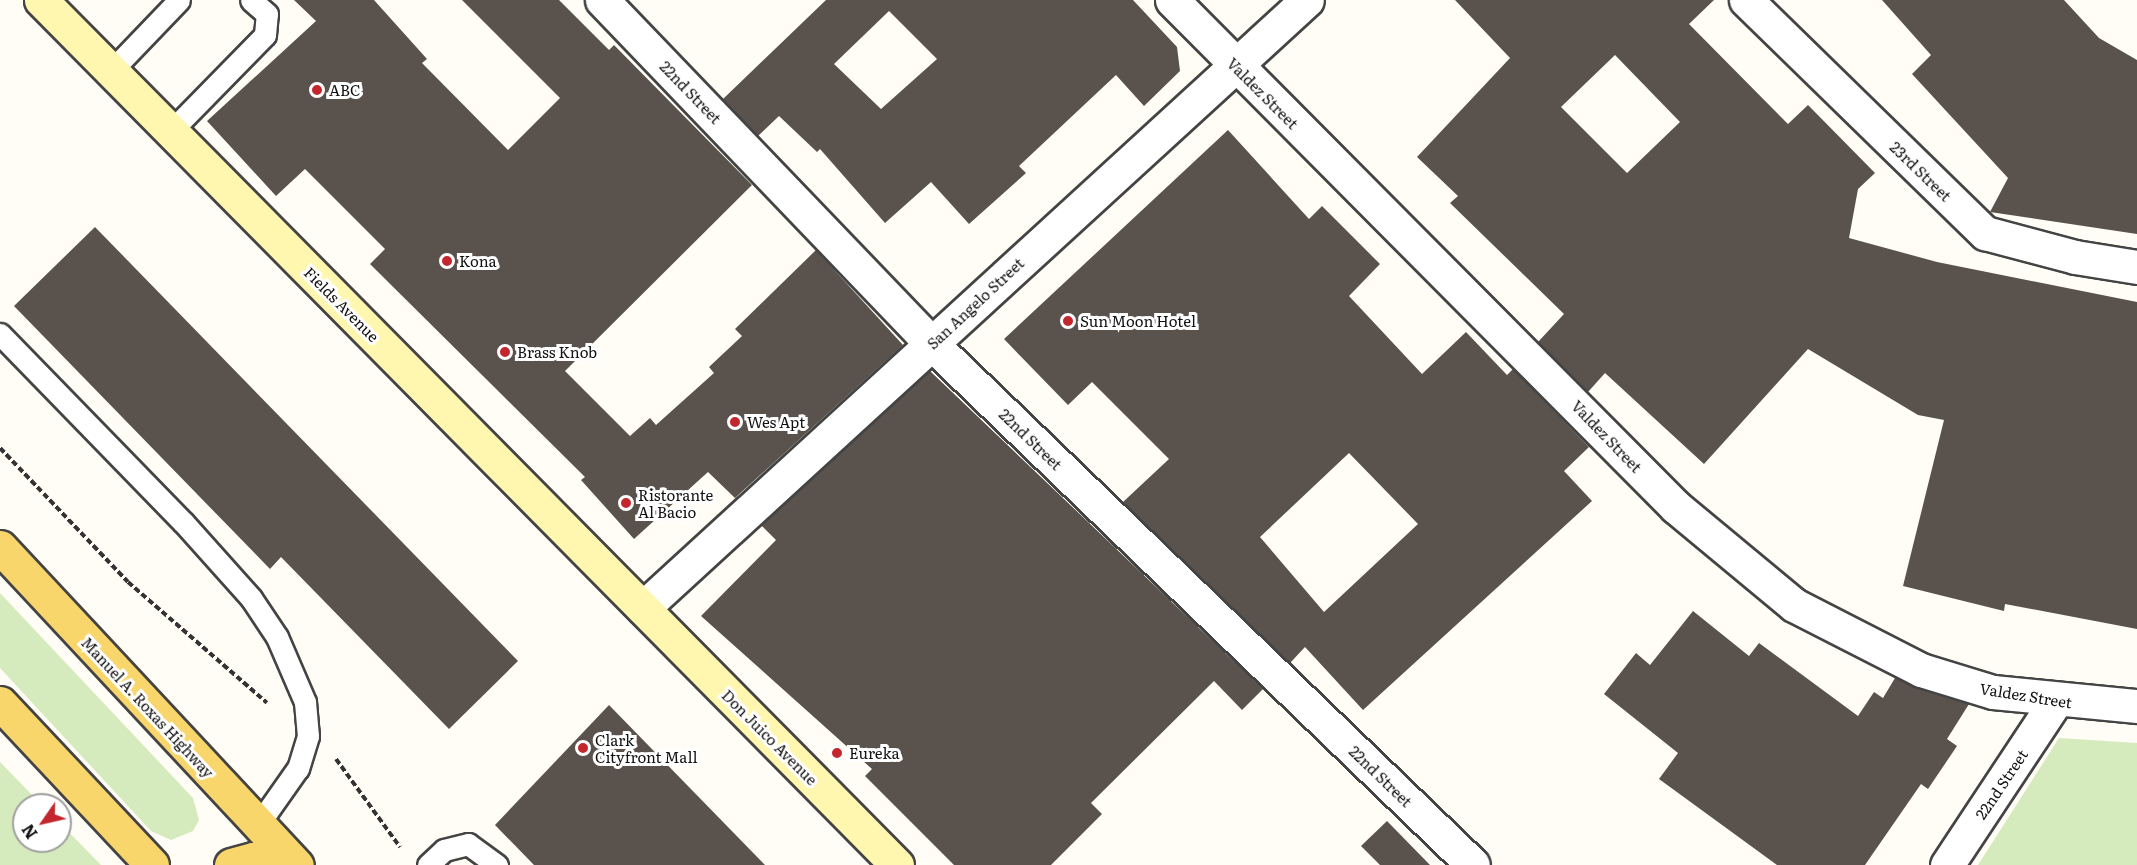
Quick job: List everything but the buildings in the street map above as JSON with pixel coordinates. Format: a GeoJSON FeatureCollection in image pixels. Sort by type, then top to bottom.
{"type":"FeatureCollection","features":[{"type":"Feature","properties":{"kind":"main road","name":"Fields Avenue"},"geometry":{"type":"LineString","coordinates":[[41,0],[643,608]]}},
{"type":"Feature","properties":{"kind":"main road","name":"Manuel A. Roxas Highway"},"geometry":{"type":"LineString","coordinates":[[0,547],[297,865]]}},
{"type":"Feature","properties":{"kind":"main road","name":"Don Juico Avenue"},"geometry":{"type":"LineString","coordinates":[[643,608],[897,865]]}},
{"type":"Feature","properties":{"kind":"main road"},"geometry":{"type":"LineString","coordinates":[[0,703],[152,865]]}},
{"type":"Feature","properties":{"kind":"main road"},"geometry":{"type":"LineString","coordinates":[[231,865],[253,859],[266,865]]}},
{"type":"Feature","properties":{"kind":"street","name":"22nd Street"},"geometry":{"type":"LineString","coordinates":[[602,0],[931,343],[1473,865]]}},
{"type":"Feature","properties":{"kind":"street","name":"Valdez Street"},"geometry":{"type":"LineString","coordinates":[[1172,0],[1734,560],[1794,605],[1921,670],[1993,692],[2055,702],[2137,706]]}},
{"type":"Feature","properties":{"kind":"street","name":"San Angelo Street"},"geometry":{"type":"LineString","coordinates":[[643,608],[1307,0]]}},
{"type":"Feature","properties":{"kind":"street","name":"23rd Street"},"geometry":{"type":"LineString","coordinates":[[1746,0],[1985,233],[2075,257],[2137,267]]}},
{"type":"Feature","properties":{"kind":"street","name":"22nd Street"},"geometry":{"type":"LineString","coordinates":[[1947,865],[2055,702]]}},
{"type":"Feature","properties":{"kind":"lane"},"geometry":{"type":"LineString","coordinates":[[111,71],[179,0]]}},
{"type":"Feature","properties":{"kind":"lane"},"geometry":{"type":"LineString","coordinates":[[171,131],[265,35],[267,14],[251,0]]}},
{"type":"Feature","properties":{"kind":"lane"},"geometry":{"type":"LineString","coordinates":[[0,334],[251,598],[294,670],[309,736],[298,768],[258,825]]}},
{"type":"Feature","properties":{"kind":"lane"},"geometry":{"type":"LineString","coordinates":[[428,865],[444,850],[468,844],[480,848],[497,865]]}},
{"type":"Feature","properties":{"kind":"path"},"geometry":{"type":"LineString","coordinates":[[0,448],[128,582],[348,772],[406,856]]}},
{"type":"Feature","properties":{"kind":"green space"},"geometry":{"type":"Polygon","coordinates":[[[0,593],[193,798],[199,820],[193,831],[171,840],[151,831],[0,668],[0,593]]]}},
{"type":"Feature","properties":{"kind":"green space"},"geometry":{"type":"Polygon","coordinates":[[[2059,738],[2137,743],[2137,865],[1978,865],[2059,738]]]}},
{"type":"Feature","properties":{"kind":"green space"},"geometry":{"type":"Polygon","coordinates":[[[0,762],[30,793],[12,793],[12,853],[72,853],[72,835],[101,865],[0,865],[0,762]]]}},
{"type":"Feature","properties":{"kind":"place","name":"ABC"},"geometry":{"type":"Point","coordinates":[317,90]}},
{"type":"Feature","properties":{"kind":"place","name":"Kona"},"geometry":{"type":"Point","coordinates":[447,261]}},
{"type":"Feature","properties":{"kind":"place","name":"Sun Moon Hotel"},"geometry":{"type":"Point","coordinates":[1068,321]}},
{"type":"Feature","properties":{"kind":"place","name":"Brass Knob"},"geometry":{"type":"Point","coordinates":[505,352]}},
{"type":"Feature","properties":{"kind":"place","name":"Wes Apt"},"geometry":{"type":"Point","coordinates":[735,422]}},
{"type":"Feature","properties":{"kind":"place","name":"Ristorante Al Bacio"},"geometry":{"type":"Point","coordinates":[626,503]}},
{"type":"Feature","properties":{"kind":"place","name":"Clark Cityfront Mall"},"geometry":{"type":"Point","coordinates":[583,748]}},
{"type":"Feature","properties":{"kind":"place","name":"Eureka"},"geometry":{"type":"Point","coordinates":[837,753]}}]}
